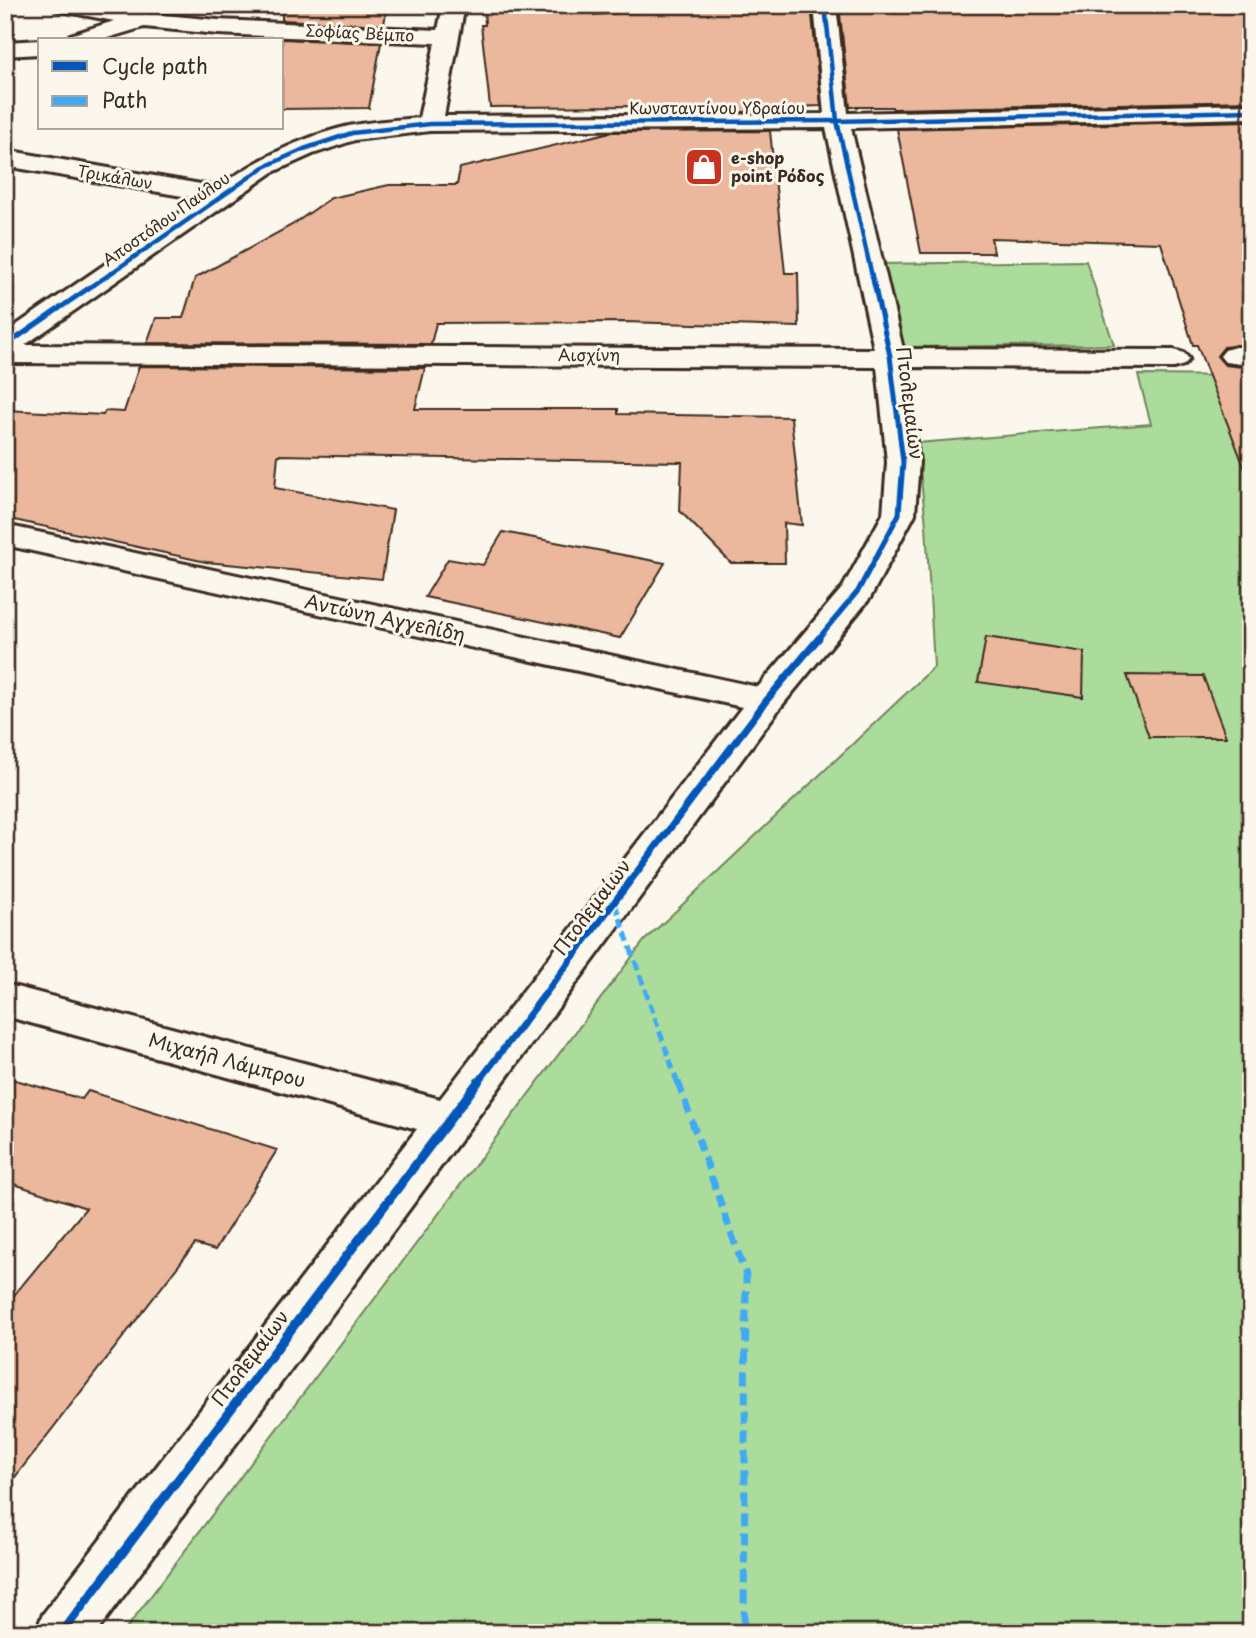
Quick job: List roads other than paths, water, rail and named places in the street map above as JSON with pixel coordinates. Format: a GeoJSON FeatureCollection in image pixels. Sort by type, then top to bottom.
{"type":"FeatureCollection","features":[{"type":"Feature","properties":{"kind":"street","name":"Σοφίας Βέμπο"},"geometry":{"type":"LineString","coordinates":[[65,5],[142,20],[218,27],[448,37]]}},
{"type":"Feature","properties":{"kind":"street"},"geometry":{"type":"LineString","coordinates":[[430,124],[454,5]]}},
{"type":"Feature","properties":{"kind":"street","name":"Πτολεμαίων"},"geometry":{"type":"LineString","coordinates":[[62,1633],[766,701],[858,592],[899,514],[903,462],[890,356],[837,121],[825,5]]}},
{"type":"Feature","properties":{"kind":"street"},"geometry":{"type":"LineString","coordinates":[[84,38],[142,20]]}},
{"type":"Feature","properties":{"kind":"street"},"geometry":{"type":"LineString","coordinates":[[5,50],[38,47]]}},
{"type":"Feature","properties":{"kind":"street","name":"Κωνσταντίνου Υδραίου"},"geometry":{"type":"LineString","coordinates":[[352,133],[430,124],[837,121],[1251,111]]}},
{"type":"Feature","properties":{"kind":"street","name":"Αποστόλου Παύλου"},"geometry":{"type":"LineString","coordinates":[[5,346],[264,167],[304,149],[352,133]]}},
{"type":"Feature","properties":{"kind":"street","name":"Τρικάλων"},"geometry":{"type":"LineString","coordinates":[[5,158],[225,196]]}},
{"type":"Feature","properties":{"kind":"street","name":"Αισχίνη"},"geometry":{"type":"LineString","coordinates":[[5,354],[1174,359]]}},
{"type":"Feature","properties":{"kind":"street","name":"Αντώνη Αγγελίδη"},"geometry":{"type":"LineString","coordinates":[[5,535],[766,701]]}},
{"type":"Feature","properties":{"kind":"street","name":"Μιχαήλ Λάμπρου"},"geometry":{"type":"LineString","coordinates":[[5,1000],[450,1120]]}},
{"type":"Feature","properties":{"kind":"place","name":"e-shop point Ρόδος"},"geometry":{"type":"Point","coordinates":[704,167]}}]}
